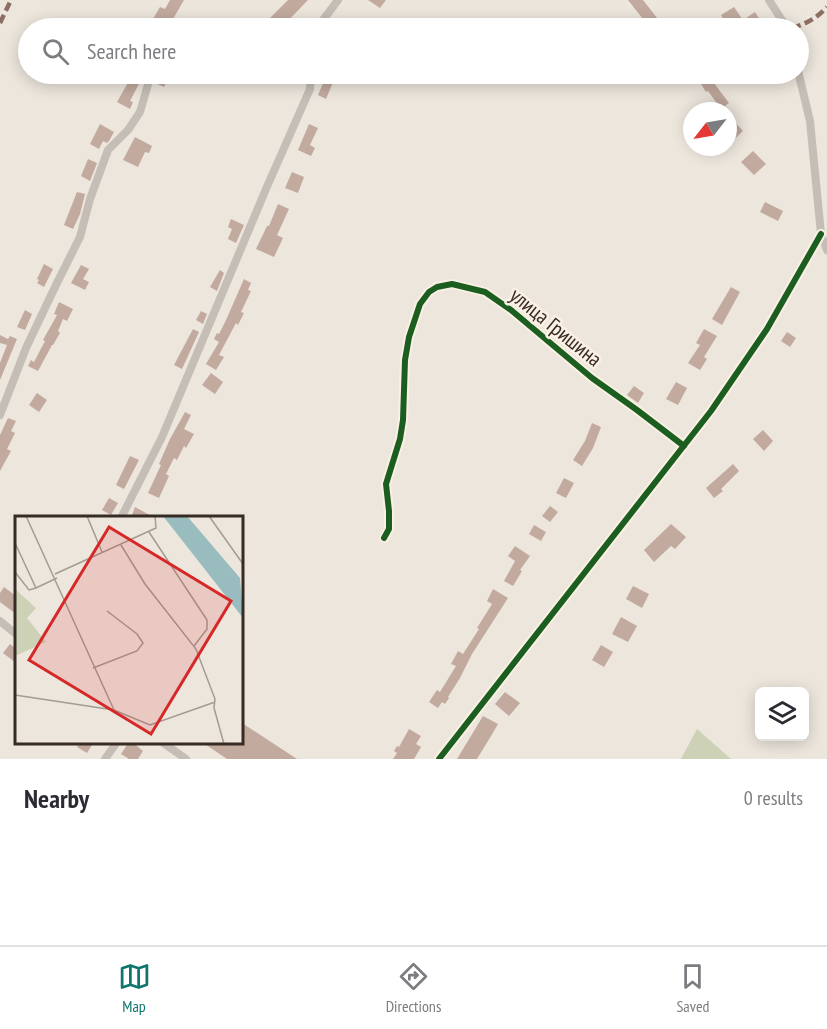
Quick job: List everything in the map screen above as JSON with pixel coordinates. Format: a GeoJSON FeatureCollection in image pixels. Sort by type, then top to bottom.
{"type":"FeatureCollection","features":[{"type":"Feature","properties":{"kind":"street"},"geometry":{"type":"LineString","coordinates":[[324,18],[338,0]]}},
{"type":"Feature","properties":{"kind":"street"},"geometry":{"type":"LineString","coordinates":[[769,0],[781,18]]}},
{"type":"Feature","properties":{"kind":"street"},"geometry":{"type":"LineString","coordinates":[[0,416],[26,348],[80,237],[90,199],[108,150],[128,130],[140,111],[148,84]]}},
{"type":"Feature","properties":{"kind":"street"},"geometry":{"type":"LineString","coordinates":[[122,516],[162,437],[310,84]]}},
{"type":"Feature","properties":{"kind":"street"},"geometry":{"type":"LineString","coordinates":[[801,84],[810,121],[821,234],[827,250]]}},
{"type":"Feature","properties":{"kind":"street"},"geometry":{"type":"LineString","coordinates":[[439,759],[711,411],[767,328],[821,234]]}},
{"type":"Feature","properties":{"kind":"street","name":"улица Гришина"},"geometry":{"type":"LineString","coordinates":[[384,538],[388,529],[389,511],[386,484],[400,439],[403,420],[405,360],[409,337],[420,304],[429,292],[438,287],[452,284],[485,292],[511,310],[592,378],[684,447]]}},
{"type":"Feature","properties":{"kind":"street"},"geometry":{"type":"LineString","coordinates":[[0,621],[15,633]]}},
{"type":"Feature","properties":{"kind":"street"},"geometry":{"type":"LineString","coordinates":[[105,759],[116,744]]}},
{"type":"Feature","properties":{"kind":"street"},"geometry":{"type":"LineString","coordinates":[[165,744],[186,759]]}},
{"type":"Feature","properties":{"kind":"green space"},"geometry":{"type":"Polygon","coordinates":[[[697,729],[731,759],[681,759],[697,729]]]}},
{"type":"Feature","properties":{"kind":"building"},"geometry":{"type":"Polygon","coordinates":[[[170,0],[184,0],[174,18],[154,18],[160,7],[165,9],[170,0]]]}},
{"type":"Feature","properties":{"kind":"building"},"geometry":{"type":"Polygon","coordinates":[[[288,0],[308,0],[291,18],[270,18],[288,0]]]}},
{"type":"Feature","properties":{"kind":"building"},"geometry":{"type":"Polygon","coordinates":[[[368,0],[386,0],[380,8],[368,0]]]}},
{"type":"Feature","properties":{"kind":"building"},"geometry":{"type":"Polygon","coordinates":[[[628,0],[643,0],[657,18],[642,18],[628,0]]]}},
{"type":"Feature","properties":{"kind":"building"},"geometry":{"type":"Polygon","coordinates":[[[734,7],[742,18],[723,18],[721,15],[734,7]]]}},
{"type":"Feature","properties":{"kind":"building"},"geometry":{"type":"Polygon","coordinates":[[[755,12],[759,18],[746,18],[755,12]]]}},
{"type":"Feature","properties":{"kind":"building"},"geometry":{"type":"Polygon","coordinates":[[[127,84],[139,84],[130,101],[133,102],[130,109],[117,102],[127,84]]]}},
{"type":"Feature","properties":{"kind":"building"},"geometry":{"type":"Polygon","coordinates":[[[323,84],[332,84],[326,99],[318,95],[323,84]]]}},
{"type":"Feature","properties":{"kind":"building"},"geometry":{"type":"Polygon","coordinates":[[[701,84],[715,84],[728,102],[716,102],[708,91],[706,92],[701,84]]]}},
{"type":"Feature","properties":{"kind":"building"},"geometry":{"type":"Polygon","coordinates":[[[100,124],[114,132],[107,143],[103,141],[99,149],[90,144],[100,124]]]}},
{"type":"Feature","properties":{"kind":"building"},"geometry":{"type":"Polygon","coordinates":[[[309,124],[318,128],[310,145],[315,148],[311,156],[298,150],[309,124]]]}},
{"type":"Feature","properties":{"kind":"building"},"geometry":{"type":"Polygon","coordinates":[[[737,124],[743,131],[737,137],[737,124]]]}},
{"type":"Feature","properties":{"kind":"building"},"geometry":{"type":"Polygon","coordinates":[[[135,137],[152,146],[149,153],[145,152],[138,167],[123,160],[135,137]]]}},
{"type":"Feature","properties":{"kind":"building"},"geometry":{"type":"Polygon","coordinates":[[[753,151],[766,164],[754,175],[741,162],[753,151]]]}},
{"type":"Feature","properties":{"kind":"building"},"geometry":{"type":"Polygon","coordinates":[[[88,159],[97,163],[90,181],[81,176],[88,159]]]}},
{"type":"Feature","properties":{"kind":"building"},"geometry":{"type":"Polygon","coordinates":[[[292,172],[304,177],[298,193],[285,188],[292,172]]]}},
{"type":"Feature","properties":{"kind":"building"},"geometry":{"type":"Polygon","coordinates":[[[77,192],[85,194],[73,229],[64,225],[77,192]]]}},
{"type":"Feature","properties":{"kind":"building"},"geometry":{"type":"Polygon","coordinates":[[[765,202],[783,211],[778,221],[760,212],[765,202]]]}},
{"type":"Feature","properties":{"kind":"building"},"geometry":{"type":"Polygon","coordinates":[[[278,204],[289,209],[277,235],[283,238],[274,257],[256,249],[278,204]]]}},
{"type":"Feature","properties":{"kind":"building"},"geometry":{"type":"Polygon","coordinates":[[[231,219],[244,225],[236,243],[228,239],[232,229],[228,227],[231,219]]]}},
{"type":"Feature","properties":{"kind":"building"},"geometry":{"type":"Polygon","coordinates":[[[44,264],[53,269],[44,287],[37,283],[39,280],[37,279],[44,264]]]}},
{"type":"Feature","properties":{"kind":"building"},"geometry":{"type":"Polygon","coordinates":[[[81,265],[89,269],[83,279],[89,282],[85,290],[71,283],[81,265]]]}},
{"type":"Feature","properties":{"kind":"building"},"geometry":{"type":"Polygon","coordinates":[[[220,270],[224,273],[217,291],[210,287],[220,270]]]}},
{"type":"Feature","properties":{"kind":"building"},"geometry":{"type":"Polygon","coordinates":[[[244,279],[251,283],[248,290],[251,291],[241,312],[244,313],[238,325],[236,323],[219,355],[224,357],[216,370],[206,364],[219,342],[214,339],[226,320],[244,279]]]}},
{"type":"Feature","properties":{"kind":"building"},"geometry":{"type":"Polygon","coordinates":[[[731,287],[740,292],[722,325],[712,319],[731,287]]]}},
{"type":"Feature","properties":{"kind":"building"},"geometry":{"type":"Polygon","coordinates":[[[59,302],[73,309],[67,321],[63,319],[58,331],[60,333],[38,371],[28,366],[31,360],[34,362],[45,341],[43,340],[57,315],[54,314],[59,302]]]}},
{"type":"Feature","properties":{"kind":"building"},"geometry":{"type":"Polygon","coordinates":[[[25,310],[32,314],[25,330],[17,327],[25,310]]]}},
{"type":"Feature","properties":{"kind":"building"},"geometry":{"type":"Polygon","coordinates":[[[201,311],[207,314],[203,324],[196,320],[201,311]]]}},
{"type":"Feature","properties":{"kind":"building"},"geometry":{"type":"Polygon","coordinates":[[[193,329],[199,332],[182,369],[174,365],[193,329]]]}},
{"type":"Feature","properties":{"kind":"building"},"geometry":{"type":"Polygon","coordinates":[[[704,329],[717,336],[704,357],[707,359],[700,370],[688,363],[700,345],[696,343],[704,329]]]}},
{"type":"Feature","properties":{"kind":"building"},"geometry":{"type":"Polygon","coordinates":[[[787,332],[796,338],[790,347],[781,341],[787,332]]]}},
{"type":"Feature","properties":{"kind":"building"},"geometry":{"type":"Polygon","coordinates":[[[0,335],[8,339],[10,336],[17,339],[0,380],[0,363],[7,345],[0,343],[0,335]]]}},
{"type":"Feature","properties":{"kind":"building"},"geometry":{"type":"Polygon","coordinates":[[[211,373],[223,382],[215,394],[202,385],[211,373]]]}},
{"type":"Feature","properties":{"kind":"building"},"geometry":{"type":"Polygon","coordinates":[[[676,382],[687,388],[678,405],[666,399],[676,382]]]}},
{"type":"Feature","properties":{"kind":"building"},"geometry":{"type":"Polygon","coordinates":[[[634,386],[644,393],[638,403],[627,395],[634,386]]]}},
{"type":"Feature","properties":{"kind":"building"},"geometry":{"type":"Polygon","coordinates":[[[37,393],[47,400],[39,412],[29,405],[37,393]]]}},
{"type":"Feature","properties":{"kind":"building"},"geometry":{"type":"Polygon","coordinates":[[[185,412],[191,415],[184,429],[194,434],[186,448],[184,446],[177,460],[174,458],[166,474],[169,476],[159,498],[148,493],[170,439],[185,412]]]}},
{"type":"Feature","properties":{"kind":"building"},"geometry":{"type":"Polygon","coordinates":[[[8,418],[16,421],[11,431],[15,433],[7,449],[11,451],[0,471],[0,435],[8,418]]]}},
{"type":"Feature","properties":{"kind":"building"},"geometry":{"type":"Polygon","coordinates":[[[592,423],[601,427],[593,448],[582,466],[573,460],[585,441],[592,423]]]}},
{"type":"Feature","properties":{"kind":"building"},"geometry":{"type":"Polygon","coordinates":[[[763,430],[773,441],[764,451],[753,439],[763,430]]]}},
{"type":"Feature","properties":{"kind":"building"},"geometry":{"type":"Polygon","coordinates":[[[130,456],[139,460],[124,489],[116,485],[130,456]]]}},
{"type":"Feature","properties":{"kind":"building"},"geometry":{"type":"Polygon","coordinates":[[[733,464],[739,471],[721,489],[723,491],[714,498],[706,488],[733,464]]]}},
{"type":"Feature","properties":{"kind":"building"},"geometry":{"type":"Polygon","coordinates":[[[564,478],[574,483],[566,498],[556,493],[564,478]]]}},
{"type":"Feature","properties":{"kind":"building"},"geometry":{"type":"Polygon","coordinates":[[[109,498],[118,503],[111,515],[102,510],[109,498]]]}},
{"type":"Feature","properties":{"kind":"building"},"geometry":{"type":"Polygon","coordinates":[[[550,506],[558,512],[550,522],[542,516],[550,506]]]}},
{"type":"Feature","properties":{"kind":"building"},"geometry":{"type":"Polygon","coordinates":[[[135,507],[151,516],[134,516],[135,507]]]}},
{"type":"Feature","properties":{"kind":"building"},"geometry":{"type":"Polygon","coordinates":[[[671,524],[686,537],[675,549],[671,546],[654,562],[644,550],[671,524]]]}},
{"type":"Feature","properties":{"kind":"building"},"geometry":{"type":"Polygon","coordinates":[[[534,525],[546,532],[541,541],[529,534],[534,525]]]}},
{"type":"Feature","properties":{"kind":"building"},"geometry":{"type":"Polygon","coordinates":[[[515,546],[530,556],[513,586],[504,581],[515,561],[508,556],[515,546]]]}},
{"type":"Feature","properties":{"kind":"building"},"geometry":{"type":"Polygon","coordinates":[[[633,586],[649,594],[642,608],[626,599],[633,586]]]}},
{"type":"Feature","properties":{"kind":"building"},"geometry":{"type":"Polygon","coordinates":[[[4,587],[15,595],[15,613],[0,602],[0,593],[4,587]]]}},
{"type":"Feature","properties":{"kind":"building"},"geometry":{"type":"Polygon","coordinates":[[[493,589],[508,598],[472,654],[449,698],[438,708],[429,702],[437,690],[440,692],[456,666],[451,664],[458,651],[463,654],[479,629],[477,628],[492,604],[487,601],[493,589]]]}},
{"type":"Feature","properties":{"kind":"building"},"geometry":{"type":"Polygon","coordinates":[[[621,617],[637,626],[628,642],[612,634],[621,617]]]}},
{"type":"Feature","properties":{"kind":"building"},"geometry":{"type":"Polygon","coordinates":[[[10,644],[15,648],[15,662],[3,653],[10,644]]]}},
{"type":"Feature","properties":{"kind":"building"},"geometry":{"type":"Polygon","coordinates":[[[601,645],[613,652],[604,667],[592,660],[601,645]]]}},
{"type":"Feature","properties":{"kind":"building"},"geometry":{"type":"Polygon","coordinates":[[[505,692],[520,703],[509,716],[495,704],[505,692]]]}},
{"type":"Feature","properties":{"kind":"building"},"geometry":{"type":"Polygon","coordinates":[[[483,716],[498,724],[491,736],[477,759],[457,759],[483,716]]]}},
{"type":"Feature","properties":{"kind":"building"},"geometry":{"type":"Polygon","coordinates":[[[243,724],[297,759],[227,759],[205,744],[243,744],[243,724]]]}},
{"type":"Feature","properties":{"kind":"building"},"geometry":{"type":"Polygon","coordinates":[[[409,729],[421,736],[416,744],[421,747],[414,759],[393,759],[397,753],[394,751],[397,746],[399,747],[409,729]]]}},
{"type":"Feature","properties":{"kind":"building"},"geometry":{"type":"Polygon","coordinates":[[[79,744],[93,744],[87,753],[77,747],[79,744]]]}},
{"type":"Feature","properties":{"kind":"building"},"geometry":{"type":"Polygon","coordinates":[[[128,744],[134,744],[143,751],[138,759],[129,759],[121,754],[128,744]]]}},
{"type":"Feature","properties":{"kind":"marked path"},"geometry":{"type":"LineString","coordinates":[[0,23],[11,0]]}},
{"type":"Feature","properties":{"kind":"marked path"},"geometry":{"type":"LineString","coordinates":[[809,21],[827,7]]}},
{"type":"Feature","properties":{"kind":"cycle path"},"geometry":{"type":"LineString","coordinates":[[439,759],[711,411],[767,329],[821,234]]}},
{"type":"Feature","properties":{"kind":"cycle path"},"geometry":{"type":"LineString","coordinates":[[384,538],[389,529],[386,484],[400,439],[403,420],[405,360],[409,337],[420,304],[429,292],[437,287],[452,284],[485,292],[511,310],[592,378],[684,446]]}}]}
